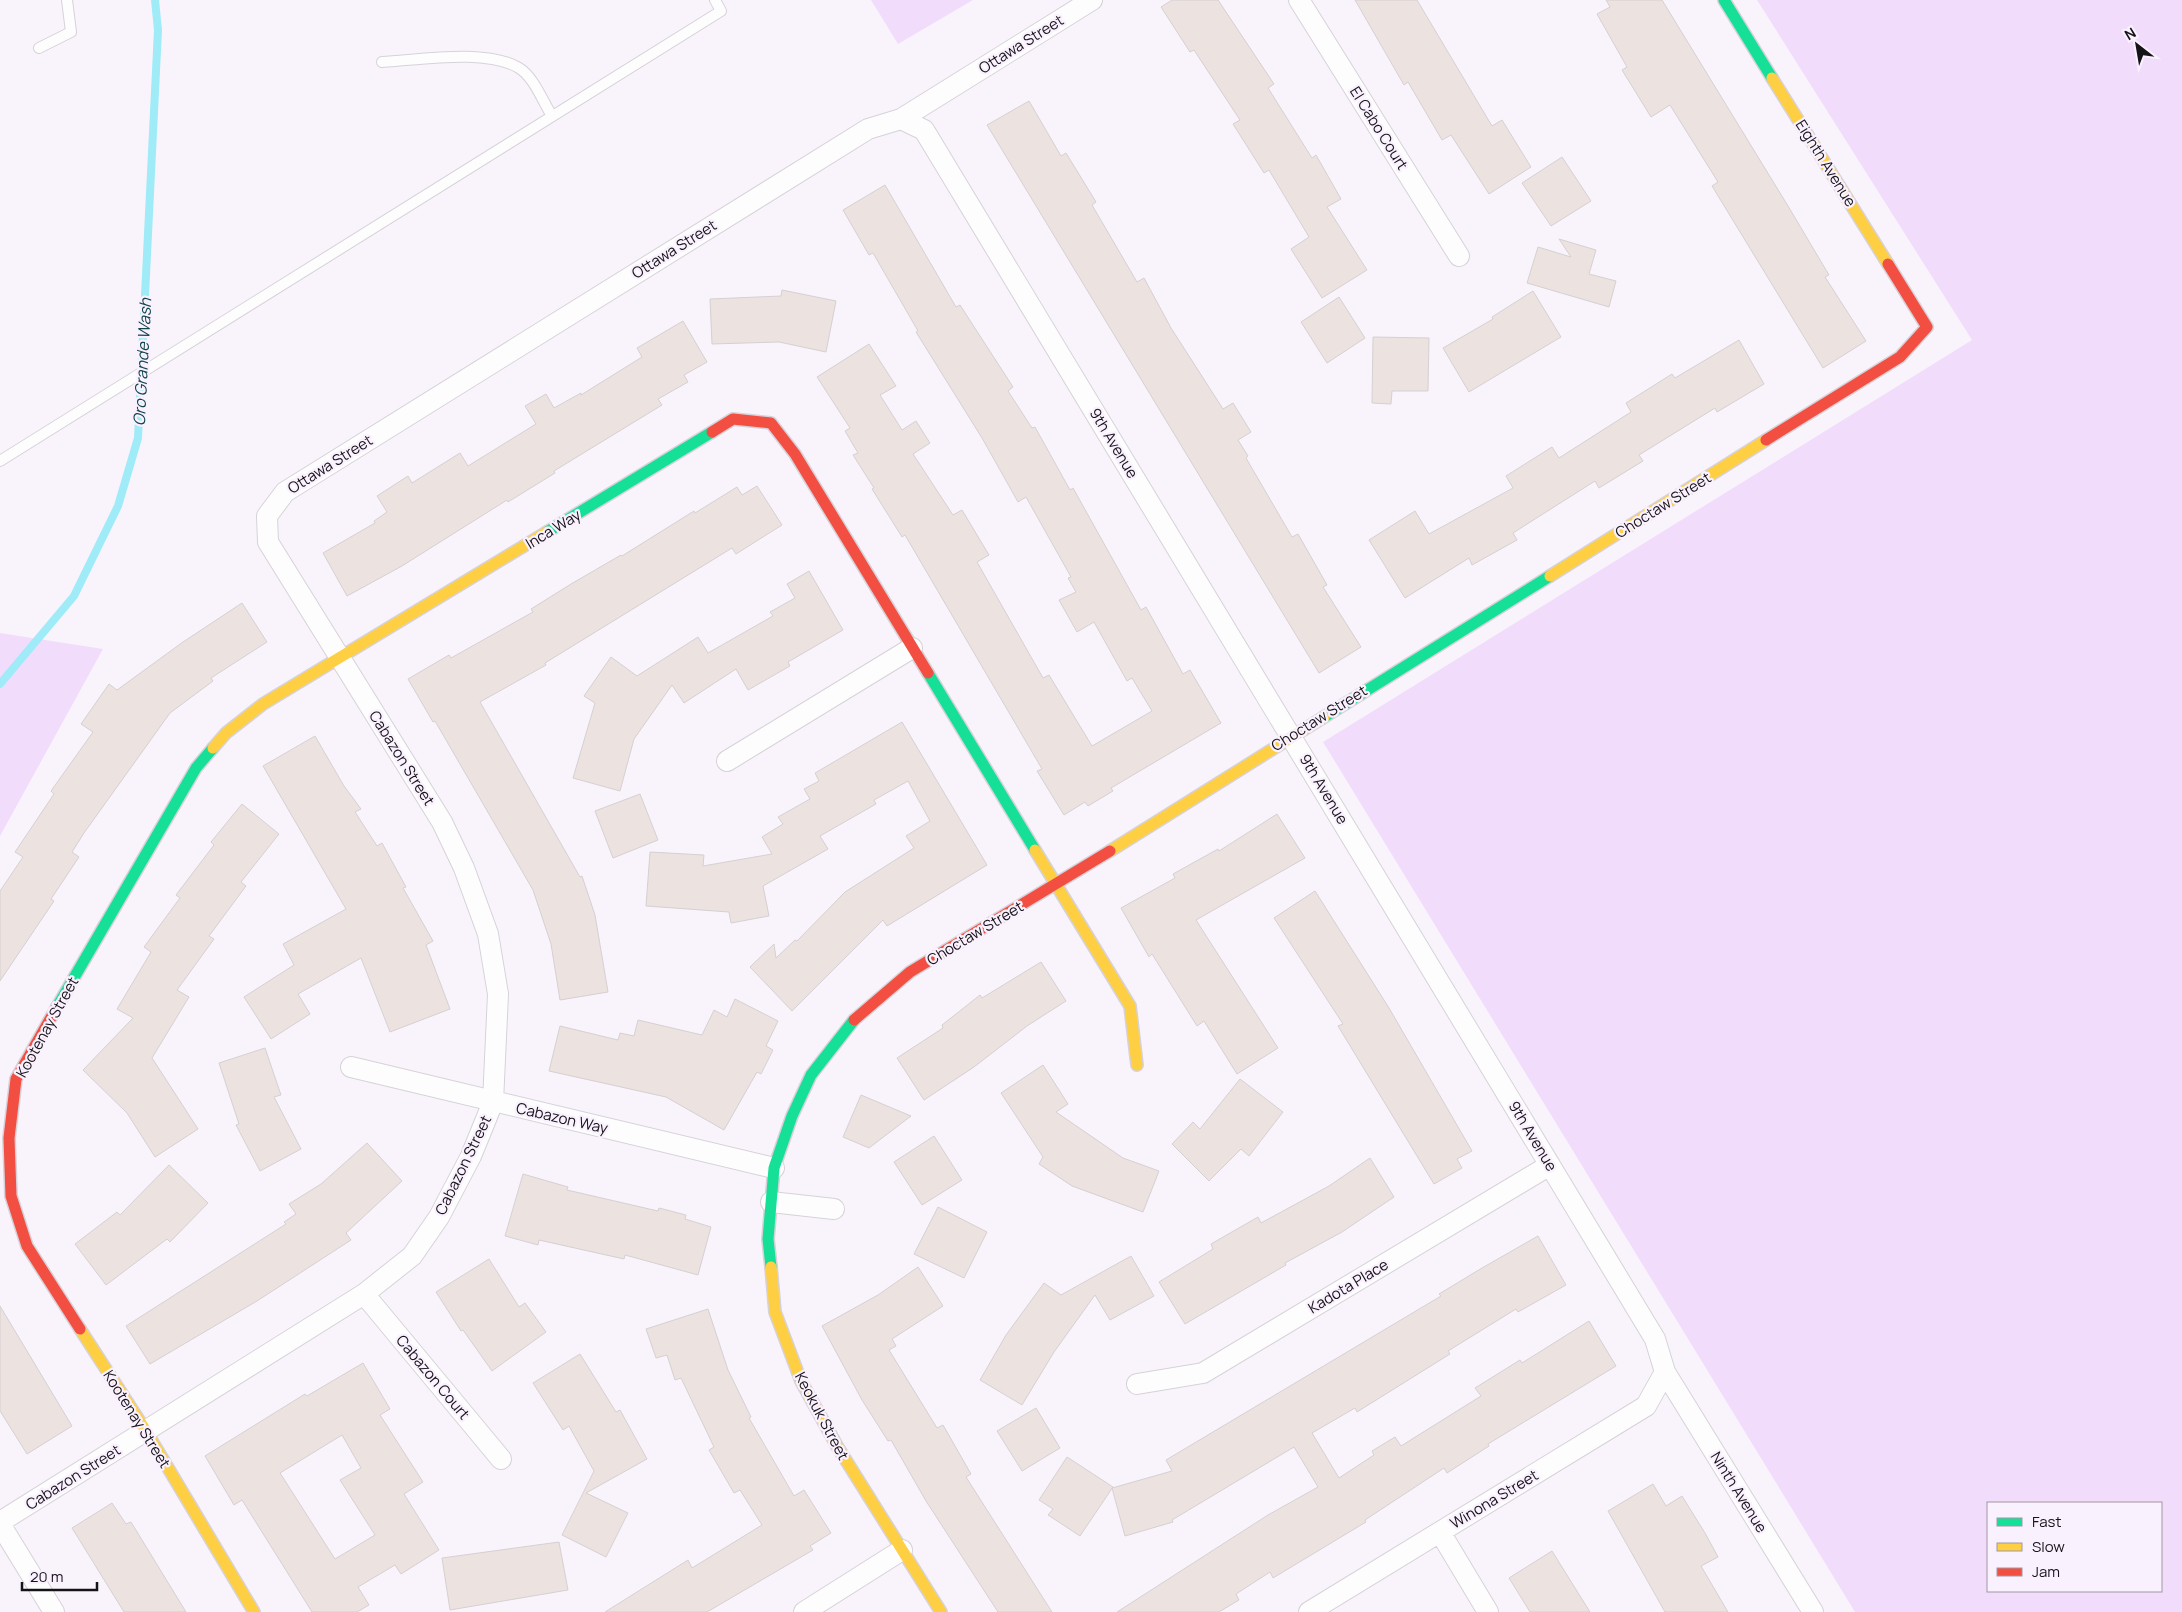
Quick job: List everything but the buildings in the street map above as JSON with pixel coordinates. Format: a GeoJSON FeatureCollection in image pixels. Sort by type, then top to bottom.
{"type":"FeatureCollection","features":[{"type":"Feature","properties":{"kind":"street","name":"Ottawa Street"},"geometry":{"type":"LineString","coordinates":[[267,516],[285,492],[293,486],[868,129],[901,119],[1092,0]]}},
{"type":"Feature","properties":{"kind":"street","name":"El Cabo Court"},"geometry":{"type":"LineString","coordinates":[[1299,0],[1459,256]]}},
{"type":"Feature","properties":{"kind":"street","name":"Eighth Avenue"},"geometry":{"type":"LineString","coordinates":[[1724,0],[1927,327]]}},
{"type":"Feature","properties":{"kind":"street","name":"9th Avenue"},"geometry":{"type":"LineString","coordinates":[[901,119],[924,130],[1292,735],[1655,1339],[1665,1372]]}},
{"type":"Feature","properties":{"kind":"street","name":"Choctaw Street"},"geometry":{"type":"LineString","coordinates":[[774,1168],[792,1116],[810,1075],[858,1015],[910,972],[1055,884],[1900,357],[1927,327]]}},
{"type":"Feature","properties":{"kind":"street","name":"Inca Way"},"geometry":{"type":"LineString","coordinates":[[340,659],[733,419],[771,423],[795,454],[912,648]]}},
{"type":"Feature","properties":{"kind":"street","name":"Cabazon Street"},"geometry":{"type":"LineString","coordinates":[[0,1523],[364,1294],[412,1256],[439,1217],[471,1156],[493,1102],[498,1037],[498,994],[488,934],[464,868],[442,822],[268,542],[267,516]]}},
{"type":"Feature","properties":{"kind":"street"},"geometry":{"type":"LineString","coordinates":[[727,762],[912,648],[1130,1006],[1137,1065]]}},
{"type":"Feature","properties":{"kind":"street","name":"Kootenay Street"},"geometry":{"type":"LineString","coordinates":[[254,1612],[146,1431],[27,1246],[11,1196],[8,1138],[16,1079],[196,768],[226,734],[263,704],[340,659]]}},
{"type":"Feature","properties":{"kind":"street","name":"Cabazon Way"},"geometry":{"type":"LineString","coordinates":[[351,1067],[774,1168]]}},
{"type":"Feature","properties":{"kind":"street","name":"Kadota Place"},"geometry":{"type":"LineString","coordinates":[[1137,1384],[1203,1373],[1550,1164]]}},
{"type":"Feature","properties":{"kind":"street","name":"Keokuk Street"},"geometry":{"type":"LineString","coordinates":[[774,1168],[768,1239],[775,1312],[801,1381],[837,1446],[941,1612]]}},
{"type":"Feature","properties":{"kind":"street"},"geometry":{"type":"LineString","coordinates":[[771,1202],[834,1209]]}},
{"type":"Feature","properties":{"kind":"street","name":"Cabazon Court"},"geometry":{"type":"LineString","coordinates":[[364,1294],[501,1459]]}},
{"type":"Feature","properties":{"kind":"street","name":"Winona Street"},"geometry":{"type":"LineString","coordinates":[[1309,1612],[1646,1406],[1665,1372]]}},
{"type":"Feature","properties":{"kind":"street","name":"Ninth Avenue"},"geometry":{"type":"LineString","coordinates":[[1665,1372],[1813,1612]]}},
{"type":"Feature","properties":{"kind":"street"},"geometry":{"type":"LineString","coordinates":[[0,1523],[54,1612]]}},
{"type":"Feature","properties":{"kind":"street"},"geometry":{"type":"LineString","coordinates":[[1440,1532],[1488,1612]]}},
{"type":"Feature","properties":{"kind":"street"},"geometry":{"type":"LineString","coordinates":[[804,1612],[902,1550]]}},
{"type":"Feature","properties":{"kind":"lane"},"geometry":{"type":"LineString","coordinates":[[39,48],[71,32],[67,0]]}},
{"type":"Feature","properties":{"kind":"lane"},"geometry":{"type":"LineString","coordinates":[[0,461],[721,10],[715,0]]}},
{"type":"Feature","properties":{"kind":"lane"},"geometry":{"type":"LineString","coordinates":[[382,62],[464,56],[493,60],[520,68],[552,116]]}},
{"type":"Feature","properties":{"kind":"shaded area"},"geometry":{"type":"Polygon","coordinates":[[[871,0],[973,0],[898,44],[871,0]]]}},
{"type":"Feature","properties":{"kind":"shaded area"},"geometry":{"type":"Polygon","coordinates":[[[1757,0],[2182,0],[2182,1612],[1855,1612],[1323,742],[1972,340],[1757,0]]]}},
{"type":"Feature","properties":{"kind":"shaded area"},"geometry":{"type":"Polygon","coordinates":[[[0,633],[103,649],[0,836],[0,633]]]}},
{"type":"Feature","properties":{"kind":"waterway","name":"Oro Grande Wash"},"geometry":{"type":"LineString","coordinates":[[0,684],[74,596],[118,506],[138,438],[158,30],[155,0]]}},
{"type":"Feature","properties":{"kind":"traffic: fast"},"geometry":{"type":"LineString","coordinates":[[1724,0],[1772,78]]}},
{"type":"Feature","properties":{"kind":"traffic: fast"},"geometry":{"type":"LineString","coordinates":[[547,532],[712,432]]}},
{"type":"Feature","properties":{"kind":"traffic: fast"},"geometry":{"type":"LineString","coordinates":[[1324,717],[1550,576]]}},
{"type":"Feature","properties":{"kind":"traffic: fast"},"geometry":{"type":"LineString","coordinates":[[928,673],[1035,850]]}},
{"type":"Feature","properties":{"kind":"traffic: fast"},"geometry":{"type":"LineString","coordinates":[[57,1007],[196,768],[213,748]]}},
{"type":"Feature","properties":{"kind":"traffic: fast"},"geometry":{"type":"LineString","coordinates":[[771,1267],[768,1239],[774,1168],[792,1116],[811,1075],[854,1020]]}},
{"type":"Feature","properties":{"kind":"traffic: slow"},"geometry":{"type":"LineString","coordinates":[[1772,78],[1888,264]]}},
{"type":"Feature","properties":{"kind":"traffic: slow"},"geometry":{"type":"LineString","coordinates":[[1550,576],[1766,440]]}},
{"type":"Feature","properties":{"kind":"traffic: slow"},"geometry":{"type":"LineString","coordinates":[[213,748],[226,733],[263,704],[547,532]]}},
{"type":"Feature","properties":{"kind":"traffic: slow"},"geometry":{"type":"LineString","coordinates":[[1110,851],[1324,717]]}},
{"type":"Feature","properties":{"kind":"traffic: slow"},"geometry":{"type":"LineString","coordinates":[[1035,850],[1130,1006],[1137,1065]]}},
{"type":"Feature","properties":{"kind":"traffic: slow"},"geometry":{"type":"LineString","coordinates":[[771,1267],[775,1312],[801,1381],[837,1446],[941,1612]]}},
{"type":"Feature","properties":{"kind":"traffic: slow"},"geometry":{"type":"LineString","coordinates":[[80,1329],[146,1431],[254,1612]]}},
{"type":"Feature","properties":{"kind":"traffic: jam"},"geometry":{"type":"LineString","coordinates":[[1766,440],[1900,357],[1927,327],[1888,264]]}},
{"type":"Feature","properties":{"kind":"traffic: jam"},"geometry":{"type":"LineString","coordinates":[[712,432],[733,419],[771,423],[795,454],[928,673]]}},
{"type":"Feature","properties":{"kind":"traffic: jam"},"geometry":{"type":"LineString","coordinates":[[854,1020],[910,972],[1110,851]]}},
{"type":"Feature","properties":{"kind":"traffic: jam"},"geometry":{"type":"LineString","coordinates":[[57,1007],[16,1079],[9,1138],[11,1196],[27,1246],[80,1329]]}}]}
